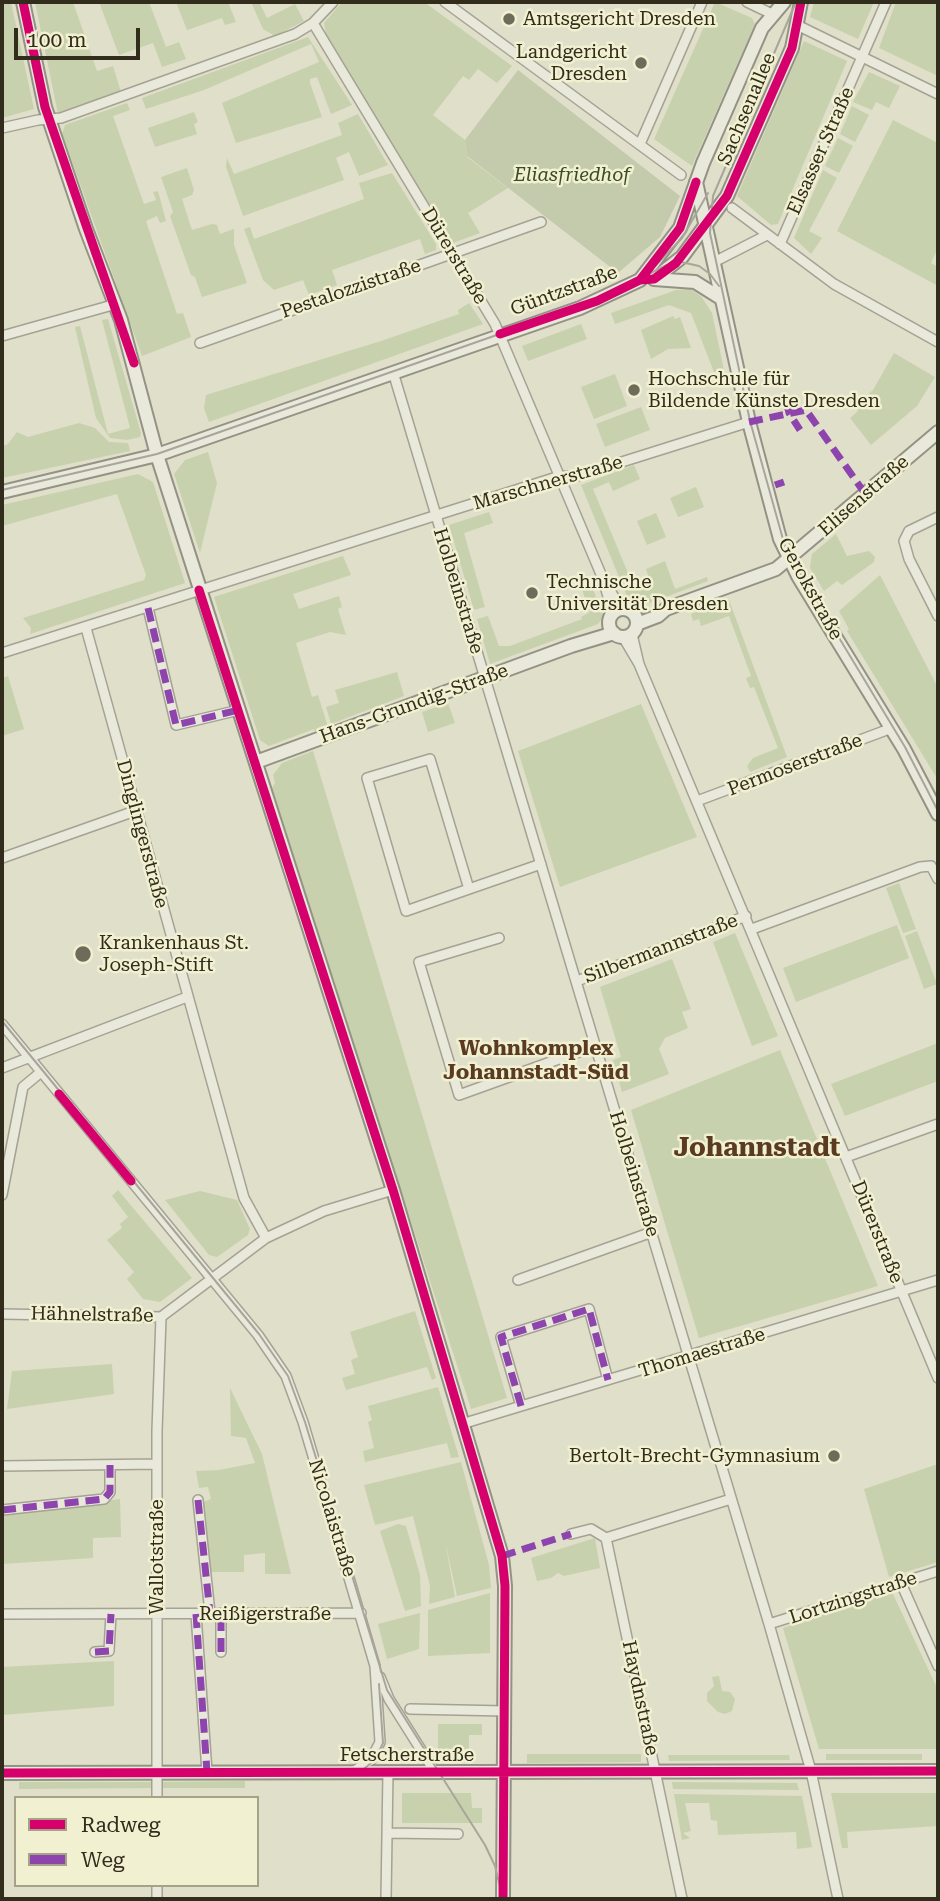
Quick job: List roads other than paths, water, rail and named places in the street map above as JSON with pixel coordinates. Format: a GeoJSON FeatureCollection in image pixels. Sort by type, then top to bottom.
{"type":"FeatureCollection","features":[{"type":"Feature","properties":{"kind":"main road"},"geometry":{"type":"LineString","coordinates":[[23,2],[49,119],[86,229],[116,304],[157,455],[465,1423],[504,1572],[503,1899]]}},
{"type":"Feature","properties":{"kind":"main road","name":"Sachsenallee"},"geometry":{"type":"LineString","coordinates":[[694,187],[752,50],[772,14],[784,2]]}},
{"type":"Feature","properties":{"kind":"main road","name":"Sachsenallee"},"geometry":{"type":"LineString","coordinates":[[706,225],[727,206],[792,48],[801,2]]}},
{"type":"Feature","properties":{"kind":"main road","name":"Gerokstraße"},"geometry":{"type":"LineString","coordinates":[[694,187],[706,225],[749,422],[779,535],[789,560],[892,728],[938,814]]}},
{"type":"Feature","properties":{"kind":"main road","name":"Güntzstraße"},"geometry":{"type":"LineString","coordinates":[[647,279],[680,228],[694,187]]}},
{"type":"Feature","properties":{"kind":"main road","name":"Güntzstraße"},"geometry":{"type":"LineString","coordinates":[[2,492],[157,455],[597,301],[647,279],[682,257],[706,225]]}},
{"type":"Feature","properties":{"kind":"main road","name":"Güntzstraße"},"geometry":{"type":"LineString","coordinates":[[647,279],[691,281],[722,299]]}},
{"type":"Feature","properties":{"kind":"main road","name":"Elisenstraße"},"geometry":{"type":"LineString","coordinates":[[789,560],[938,432]]}},
{"type":"Feature","properties":{"kind":"main road","name":"Hans-Grundig-Straße"},"geometry":{"type":"LineString","coordinates":[[256,762],[776,569],[789,560]]}},
{"type":"Feature","properties":{"kind":"main road","name":"Fetscherstraße"},"geometry":{"type":"LineString","coordinates":[[2,1773],[938,1771]]}},
{"type":"Feature","properties":{"kind":"street"},"geometry":{"type":"LineString","coordinates":[[2,128],[61,118],[295,34],[313,23],[333,2]]}},
{"type":"Feature","properties":{"kind":"street"},"geometry":{"type":"LineString","coordinates":[[445,2],[681,175]]}},
{"type":"Feature","properties":{"kind":"street"},"geometry":{"type":"LineString","coordinates":[[640,144],[702,2]]}},
{"type":"Feature","properties":{"kind":"street"},"geometry":{"type":"LineString","coordinates":[[747,2],[772,14]]}},
{"type":"Feature","properties":{"kind":"street","name":"Elsasser Straße"},"geometry":{"type":"LineString","coordinates":[[780,244],[886,2]]}},
{"type":"Feature","properties":{"kind":"street","name":"Dürerstraße"},"geometry":{"type":"LineString","coordinates":[[313,23],[500,334],[603,579],[610,586],[639,664],[938,1378]]}},
{"type":"Feature","properties":{"kind":"street"},"geometry":{"type":"LineString","coordinates":[[797,25],[938,94]]}},
{"type":"Feature","properties":{"kind":"street"},"geometry":{"type":"LineString","coordinates":[[727,206],[834,284],[938,342]]}},
{"type":"Feature","properties":{"kind":"street","name":"Pestalozzistraße"},"geometry":{"type":"LineString","coordinates":[[200,343],[541,222]]}},
{"type":"Feature","properties":{"kind":"street"},"geometry":{"type":"LineString","coordinates":[[714,262],[767,235]]}},
{"type":"Feature","properties":{"kind":"street"},"geometry":{"type":"LineString","coordinates":[[2,336],[116,304]]}},
{"type":"Feature","properties":{"kind":"street","name":"Holbeinstraße"},"geometry":{"type":"LineString","coordinates":[[393,372],[769,1624],[811,1771],[838,1899]]}},
{"type":"Feature","properties":{"kind":"street","name":"Marschnerstraße"},"geometry":{"type":"LineString","coordinates":[[2,653],[560,477],[574,477],[749,422]]}},
{"type":"Feature","properties":{"kind":"street"},"geometry":{"type":"LineString","coordinates":[[938,517],[909,531],[904,541],[909,559],[938,616]]}},
{"type":"Feature","properties":{"kind":"street"},"geometry":{"type":"LineString","coordinates":[[148,608],[176,725],[239,710]]}},
{"type":"Feature","properties":{"kind":"street","name":"Dinglingerstraße"},"geometry":{"type":"LineString","coordinates":[[86,628],[244,1198],[266,1238]]}},
{"type":"Feature","properties":{"kind":"street","name":"Permoserstraße"},"geometry":{"type":"LineString","coordinates":[[697,802],[892,728]]}},
{"type":"Feature","properties":{"kind":"street"},"geometry":{"type":"LineString","coordinates":[[469,890],[430,759],[367,778],[406,911],[469,890],[541,864]]}},
{"type":"Feature","properties":{"kind":"street"},"geometry":{"type":"LineString","coordinates":[[2,858],[135,811]]}},
{"type":"Feature","properties":{"kind":"street"},"geometry":{"type":"LineString","coordinates":[[752,929],[920,867],[931,866],[938,879]]}},
{"type":"Feature","properties":{"kind":"street","name":"Silbermannstraße"},"geometry":{"type":"LineString","coordinates":[[577,981],[746,916]]}},
{"type":"Feature","properties":{"kind":"street"},"geometry":{"type":"LineString","coordinates":[[499,938],[419,962],[459,1095],[596,1046]]}},
{"type":"Feature","properties":{"kind":"street"},"geometry":{"type":"LineString","coordinates":[[2,1068],[187,997]]}},
{"type":"Feature","properties":{"kind":"street","name":"Nicolaistraße"},"geometry":{"type":"LineString","coordinates":[[2,1024],[272,1354],[295,1395],[375,1665],[380,1742],[371,1760],[353,1772]]}},
{"type":"Feature","properties":{"kind":"street"},"geometry":{"type":"LineString","coordinates":[[2,1195],[23,1087],[41,1072]]}},
{"type":"Feature","properties":{"kind":"street"},"geometry":{"type":"LineString","coordinates":[[846,1157],[938,1124]]}},
{"type":"Feature","properties":{"kind":"street","name":"Hähnelstraße"},"geometry":{"type":"LineString","coordinates":[[2,1314],[161,1317],[266,1238],[324,1211],[393,1190]]}},
{"type":"Feature","properties":{"kind":"street"},"geometry":{"type":"LineString","coordinates":[[518,1280],[652,1232]]}},
{"type":"Feature","properties":{"kind":"street","name":"Thomaestraße"},"geometry":{"type":"LineString","coordinates":[[465,1423],[938,1280]]}},
{"type":"Feature","properties":{"kind":"street"},"geometry":{"type":"LineString","coordinates":[[520,1406],[501,1337],[589,1309],[608,1380]]}},
{"type":"Feature","properties":{"kind":"street","name":"Wallotstraße"},"geometry":{"type":"LineString","coordinates":[[157,1796],[157,1464],[161,1317]]}},
{"type":"Feature","properties":{"kind":"street"},"geometry":{"type":"LineString","coordinates":[[2,1466],[157,1464]]}},
{"type":"Feature","properties":{"kind":"street"},"geometry":{"type":"LineString","coordinates":[[2,1510],[104,1499],[110,1492],[110,1465]]}},
{"type":"Feature","properties":{"kind":"street"},"geometry":{"type":"LineString","coordinates":[[571,1534],[591,1528],[607,1538],[731,1499]]}},
{"type":"Feature","properties":{"kind":"street"},"geometry":{"type":"LineString","coordinates":[[198,1500],[210,1614]]}},
{"type":"Feature","properties":{"kind":"street","name":"Haydnstraße"},"geometry":{"type":"LineString","coordinates":[[607,1538],[682,1899]]}},
{"type":"Feature","properties":{"kind":"street","name":"Lortzingstraße"},"geometry":{"type":"LineString","coordinates":[[769,1624],[938,1571]]}},
{"type":"Feature","properties":{"kind":"street"},"geometry":{"type":"LineString","coordinates":[[901,1583],[938,1666]]}},
{"type":"Feature","properties":{"kind":"street","name":"Reißigerstraße"},"geometry":{"type":"LineString","coordinates":[[2,1614],[361,1613]]}},
{"type":"Feature","properties":{"kind":"street"},"geometry":{"type":"LineString","coordinates":[[95,1652],[109,1651],[111,1614]]}},
{"type":"Feature","properties":{"kind":"street","name":"Wallotstraße"},"geometry":{"type":"LineString","coordinates":[[196,1614],[207,1772]]}},
{"type":"Feature","properties":{"kind":"street"},"geometry":{"type":"LineString","coordinates":[[220,1652],[221,1614]]}},
{"type":"Feature","properties":{"kind":"street"},"geometry":{"type":"LineString","coordinates":[[375,1665],[389,1699],[435,1772]]}},
{"type":"Feature","properties":{"kind":"street"},"geometry":{"type":"LineString","coordinates":[[410,1709],[505,1711]]}},
{"type":"Feature","properties":{"kind":"street"},"geometry":{"type":"LineString","coordinates":[[386,1899],[388,1772]]}},
{"type":"Feature","properties":{"kind":"street"},"geometry":{"type":"LineString","coordinates":[[387,1833],[458,1834]]}},
{"type":"Feature","properties":{"kind":"tram line"},"geometry":{"type":"LineString","coordinates":[[796,2],[713,196],[710,233],[750,421],[786,550],[905,747],[938,811]]}},
{"type":"Feature","properties":{"kind":"tram line"},"geometry":{"type":"LineString","coordinates":[[655,266],[682,238],[708,193]]}},
{"type":"Feature","properties":{"kind":"tram line"},"geometry":{"type":"LineString","coordinates":[[2,490],[157,454],[591,302],[667,265],[681,262],[699,266],[710,274],[719,286]]}},
{"type":"Feature","properties":{"kind":"tram line"},"geometry":{"type":"LineString","coordinates":[[2,1021],[259,1334],[288,1376],[305,1422],[387,1690],[485,1845],[495,1866],[503,1899]]}},
{"type":"Feature","properties":{"kind":"tram line"},"geometry":{"type":"LineString","coordinates":[[360,1772],[375,1760],[383,1743],[379,1684]]}},
{"type":"Feature","properties":{"kind":"tram line"},"geometry":{"type":"LineString","coordinates":[[2,1771],[938,1769]]}},
{"type":"Feature","properties":{"kind":"place","name":"Amtsgericht Dresden"},"geometry":{"type":"Point","coordinates":[509,19]}},
{"type":"Feature","properties":{"kind":"place","name":"Landgericht Dresden"},"geometry":{"type":"Point","coordinates":[641,63]}},
{"type":"Feature","properties":{"kind":"place","name":"Hochschule für Bildende Künste Dresden"},"geometry":{"type":"Point","coordinates":[634,390]}},
{"type":"Feature","properties":{"kind":"place","name":"Technische Universität Dresden"},"geometry":{"type":"Point","coordinates":[532,593]}},
{"type":"Feature","properties":{"kind":"place","name":"Krankenhaus St. Joseph-Stift"},"geometry":{"type":"Point","coordinates":[83,954]}},
{"type":"Feature","properties":{"kind":"place","name":"Bertolt-Brecht-Gymnasium"},"geometry":{"type":"Point","coordinates":[834,1456]}},
{"type":"Feature","properties":{"kind":"district","name":"Wohnkomplex Johannstadt-Süd"},"geometry":{"type":"Point","coordinates":[536,1061]}},
{"type":"Feature","properties":{"kind":"district","name":"Johannstadt"},"geometry":{"type":"Point","coordinates":[757,1148]}},
{"type":"Feature","properties":{"kind":"park label","name":"Eliasfriedhof"},"geometry":{"type":"Point","coordinates":[572,175]}}]}
